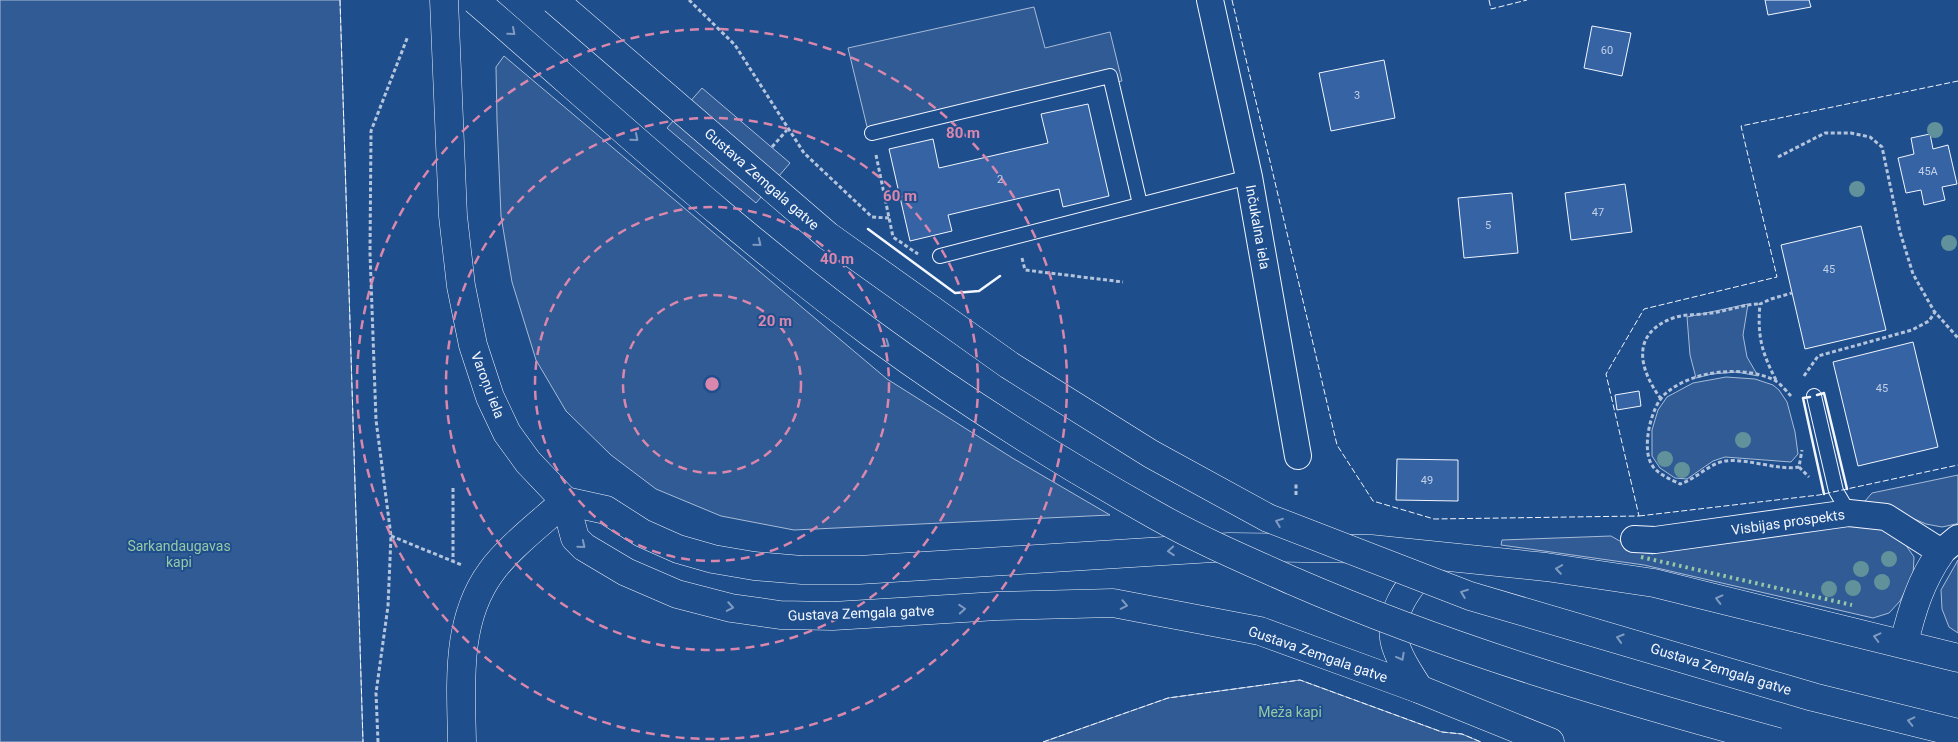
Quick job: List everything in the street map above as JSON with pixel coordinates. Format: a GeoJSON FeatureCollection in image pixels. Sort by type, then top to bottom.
{"type":"FeatureCollection","features":[{"type":"Feature","properties":{"kind":"street","name":"Varoņu iela"},"geometry":{"type":"LineString","coordinates":[[444,0],[454,216],[461,286],[473,346],[490,397],[507,433],[528,462],[565,501]]}},
{"type":"Feature","properties":{"kind":"street"},"geometry":{"type":"LineString","coordinates":[[474,0],[727,218],[871,333],[991,418],[1157,516],[1310,589],[1449,643],[1547,676],[1778,742]]}},
{"type":"Feature","properties":{"kind":"street","name":"Gustava Zemgala gatve"},"geometry":{"type":"LineString","coordinates":[[554,0],[828,236],[1009,365],[1152,454],[1268,518],[1470,596],[1813,697],[1958,733]]}},
{"type":"Feature","properties":{"kind":"street","name":"Inčukalna iela"},"geometry":{"type":"LineString","coordinates":[[1210,0],[1249,178],[1298,456]]}},
{"type":"Feature","properties":{"kind":"street"},"geometry":{"type":"LineString","coordinates":[[462,742],[461,672],[464,639],[470,612],[492,570],[565,501],[606,510],[642,533],[678,549],[704,557],[754,566],[802,570],[878,569],[1229,547],[1371,548],[1437,554],[1654,583],[1904,643],[1958,658]]}},
{"type":"Feature","properties":{"kind":"street","name":"Gustava Zemgala gatve"},"geometry":{"type":"LineString","coordinates":[[565,501],[575,538],[584,547],[626,572],[652,584],[721,606],[780,615],[833,616],[998,606],[1113,603],[1260,631],[1419,689],[1550,742]]}},
{"type":"Feature","properties":{"kind":"street","name":"Visbijas prospekts"},"geometry":{"type":"LineString","coordinates":[[1634,539],[1655,540],[1849,514],[1886,517],[1950,545]]}},
{"type":"Feature","properties":{"kind":"street"},"geometry":{"type":"LineString","coordinates":[[1904,643],[1914,602],[1930,568],[1950,545]]}},
{"type":"Feature","properties":{"kind":"street"},"geometry":{"type":"LineString","coordinates":[[1419,689],[1397,650],[1394,632],[1396,610],[1410,585],[1437,554]]}},
{"type":"Feature","properties":{"kind":"lane"},"geometry":{"type":"LineString","coordinates":[[872,134],[1110,76],[1140,204]]}},
{"type":"Feature","properties":{"kind":"lane"},"geometry":{"type":"LineString","coordinates":[[940,256],[1249,178]]}},
{"type":"Feature","properties":{"kind":"lane"},"geometry":{"type":"LineString","coordinates":[[1814,396],[1836,491],[1849,514]]}},
{"type":"Feature","properties":{"kind":"path"},"geometry":{"type":"LineString","coordinates":[[689,0],[735,45],[787,130],[804,153],[872,217],[889,218]]}},
{"type":"Feature","properties":{"kind":"path"},"geometry":{"type":"LineString","coordinates":[[378,742],[376,693],[388,606],[391,536],[376,420],[370,253],[371,131],[408,36]]}},
{"type":"Feature","properties":{"kind":"path"},"geometry":{"type":"LineString","coordinates":[[772,147],[787,130]]}},
{"type":"Feature","properties":{"kind":"path"},"geometry":{"type":"LineString","coordinates":[[1778,157],[1825,134],[1851,133],[1870,137],[1882,147],[1900,232],[1912,274],[1936,312],[1958,338]]}},
{"type":"Feature","properties":{"kind":"path"},"geometry":{"type":"LineString","coordinates":[[872,134],[893,237],[921,256],[940,256]]}},
{"type":"Feature","properties":{"kind":"path"},"geometry":{"type":"LineString","coordinates":[[1017,236],[1025,270],[1123,282]]}},
{"type":"Feature","properties":{"kind":"path"},"geometry":{"type":"LineString","coordinates":[[1661,399],[1644,373],[1642,352],[1647,338],[1657,326],[1675,317],[1714,313],[1748,304],[1760,304],[1771,298],[1792,293]]}},
{"type":"Feature","properties":{"kind":"path"},"geometry":{"type":"LineString","coordinates":[[1760,304],[1758,336],[1764,357],[1776,381],[1791,396],[1792,403]]}},
{"type":"Feature","properties":{"kind":"path"},"geometry":{"type":"LineString","coordinates":[[1803,377],[1818,356],[1912,330],[1929,321],[1936,312]]}},
{"type":"Feature","properties":{"kind":"path"},"geometry":{"type":"LineString","coordinates":[[1776,381],[1737,372],[1712,374],[1685,382],[1664,394],[1654,410],[1648,430],[1647,448],[1652,466],[1669,479],[1680,484],[1693,480],[1711,467],[1724,461],[1772,464],[1790,468],[1799,467],[1802,448]]}},
{"type":"Feature","properties":{"kind":"path"},"geometry":{"type":"LineString","coordinates":[[1791,396],[1799,393]]}},
{"type":"Feature","properties":{"kind":"path"},"geometry":{"type":"LineString","coordinates":[[453,488],[454,560]]}},
{"type":"Feature","properties":{"kind":"path"},"geometry":{"type":"LineString","coordinates":[[391,536],[454,560],[486,579]]}},
{"type":"Feature","properties":{"kind":"shaded area","name":"Sarkandaugavas kapi"},"geometry":{"type":"Polygon","coordinates":[[[0,0],[340,0],[363,742],[0,742],[0,0]]]}},
{"type":"Feature","properties":{"kind":"shaded area"},"geometry":{"type":"Polygon","coordinates":[[[1034,7],[1045,48],[1110,32],[1122,81],[869,135],[848,48],[1034,7]]]}},
{"type":"Feature","properties":{"kind":"shaded area"},"geometry":{"type":"Polygon","coordinates":[[[504,56],[887,379],[1014,459],[1110,515],[794,530],[721,516],[656,489],[611,455],[566,411],[536,360],[512,282],[501,216],[497,120],[496,67],[504,56]]]}},
{"type":"Feature","properties":{"kind":"shaded area"},"geometry":{"type":"Polygon","coordinates":[[[702,88],[790,163],[756,203],[667,128],[702,88]]]}},
{"type":"Feature","properties":{"kind":"shaded area"},"geometry":{"type":"Polygon","coordinates":[[[1748,304],[1743,335],[1747,357],[1758,376],[1737,372],[1712,374],[1696,378],[1690,355],[1687,317],[1748,304]]]}},
{"type":"Feature","properties":{"kind":"shaded area"},"geometry":{"type":"Polygon","coordinates":[[[1726,377],[1755,379],[1773,385],[1779,390],[1787,402],[1795,432],[1798,454],[1791,462],[1725,457],[1713,461],[1687,479],[1675,478],[1660,468],[1652,456],[1652,430],[1658,410],[1667,397],[1693,383],[1726,377]]]}},
{"type":"Feature","properties":{"kind":"shaded area"},"geometry":{"type":"Polygon","coordinates":[[[1958,475],[1958,523],[1956,524],[1942,527],[1926,524],[1884,506],[1866,501],[1863,524],[1884,528],[1901,538],[1914,557],[1913,576],[1900,601],[1889,613],[1873,618],[1644,565],[1501,545],[1502,540],[1611,536],[1639,552],[1653,554],[1658,528],[1865,501],[1872,493],[1958,475]]]}},
{"type":"Feature","properties":{"kind":"shaded area"},"geometry":{"type":"Polygon","coordinates":[[[1958,560],[1958,633],[1949,627],[1942,609],[1941,590],[1958,560]]]}},
{"type":"Feature","properties":{"kind":"shaded area","name":"Meža kapi"},"geometry":{"type":"Polygon","coordinates":[[[1300,680],[1442,732],[1462,734],[1481,742],[1043,742],[1168,698],[1300,680]]]}},
{"type":"Feature","properties":{"kind":"building"},"geometry":{"type":"Polygon","coordinates":[[[1765,0],[1809,0],[1811,7],[1768,15],[1765,0]]]}},
{"type":"Feature","properties":{"kind":"building"},"geometry":{"type":"Polygon","coordinates":[[[1592,26],[1631,33],[1622,76],[1584,68],[1592,26]]]}},
{"type":"Feature","properties":{"kind":"building"},"geometry":{"type":"Polygon","coordinates":[[[1384,60],[1395,118],[1331,131],[1319,73],[1384,60]]]}},
{"type":"Feature","properties":{"kind":"building"},"geometry":{"type":"Polygon","coordinates":[[[1088,104],[1109,196],[1063,207],[1059,189],[948,215],[952,231],[910,241],[889,149],[933,139],[939,168],[1048,143],[1041,114],[1088,104]]]}},
{"type":"Feature","properties":{"kind":"building"},"geometry":{"type":"Polygon","coordinates":[[[1930,134],[1933,149],[1948,145],[1957,184],[1942,187],[1945,200],[1924,205],[1921,190],[1906,193],[1898,158],[1914,154],[1911,138],[1930,134]]]}},
{"type":"Feature","properties":{"kind":"building"},"geometry":{"type":"Polygon","coordinates":[[[1625,184],[1632,232],[1571,240],[1565,193],[1625,184]]]}},
{"type":"Feature","properties":{"kind":"building"},"geometry":{"type":"Polygon","coordinates":[[[1512,193],[1518,253],[1464,258],[1458,198],[1512,193]]]}},
{"type":"Feature","properties":{"kind":"building"},"geometry":{"type":"Polygon","coordinates":[[[1861,226],[1886,330],[1805,349],[1781,245],[1861,226]]]}},
{"type":"Feature","properties":{"kind":"building"},"geometry":{"type":"Polygon","coordinates":[[[1913,342],[1938,447],[1858,466],[1833,362],[1913,342]]]}},
{"type":"Feature","properties":{"kind":"building"},"geometry":{"type":"Polygon","coordinates":[[[1639,391],[1641,406],[1617,410],[1615,395],[1639,391]]]}},
{"type":"Feature","properties":{"kind":"building"},"geometry":{"type":"Polygon","coordinates":[[[1397,459],[1458,460],[1458,501],[1396,500],[1397,459]]]}},
{"type":"Feature","properties":{"kind":"hedge"},"geometry":{"type":"LineString","coordinates":[[1641,557],[1852,605]]}},
{"type":"Feature","properties":{"kind":"fence"},"geometry":{"type":"LineString","coordinates":[[340,0],[363,742]]}},
{"type":"Feature","properties":{"kind":"fence"},"geometry":{"type":"LineString","coordinates":[[1232,0],[1337,445],[1373,501],[1434,519],[1639,516],[1606,374],[1644,309],[1777,277],[1741,126],[1958,81]]}},
{"type":"Feature","properties":{"kind":"fence"},"geometry":{"type":"LineString","coordinates":[[1489,0],[1491,9],[1527,0]]}},
{"type":"Feature","properties":{"kind":"fence"},"geometry":{"type":"LineString","coordinates":[[1639,516],[1819,495],[1958,465]]}},
{"type":"Feature","properties":{"kind":"fence"},"geometry":{"type":"LineString","coordinates":[[1043,742],[1168,698],[1300,680],[1442,732],[1462,734],[1481,742]]}},
{"type":"Feature","properties":{"kind":"wall"},"geometry":{"type":"LineString","coordinates":[[868,229],[955,293],[979,291],[1000,276]]}},
{"type":"Feature","properties":{"kind":"wall"},"geometry":{"type":"LineString","coordinates":[[1817,395],[1824,393],[1847,489]]}},
{"type":"Feature","properties":{"kind":"wall"},"geometry":{"type":"LineString","coordinates":[[1810,397],[1803,398],[1824,494]]}}]}
